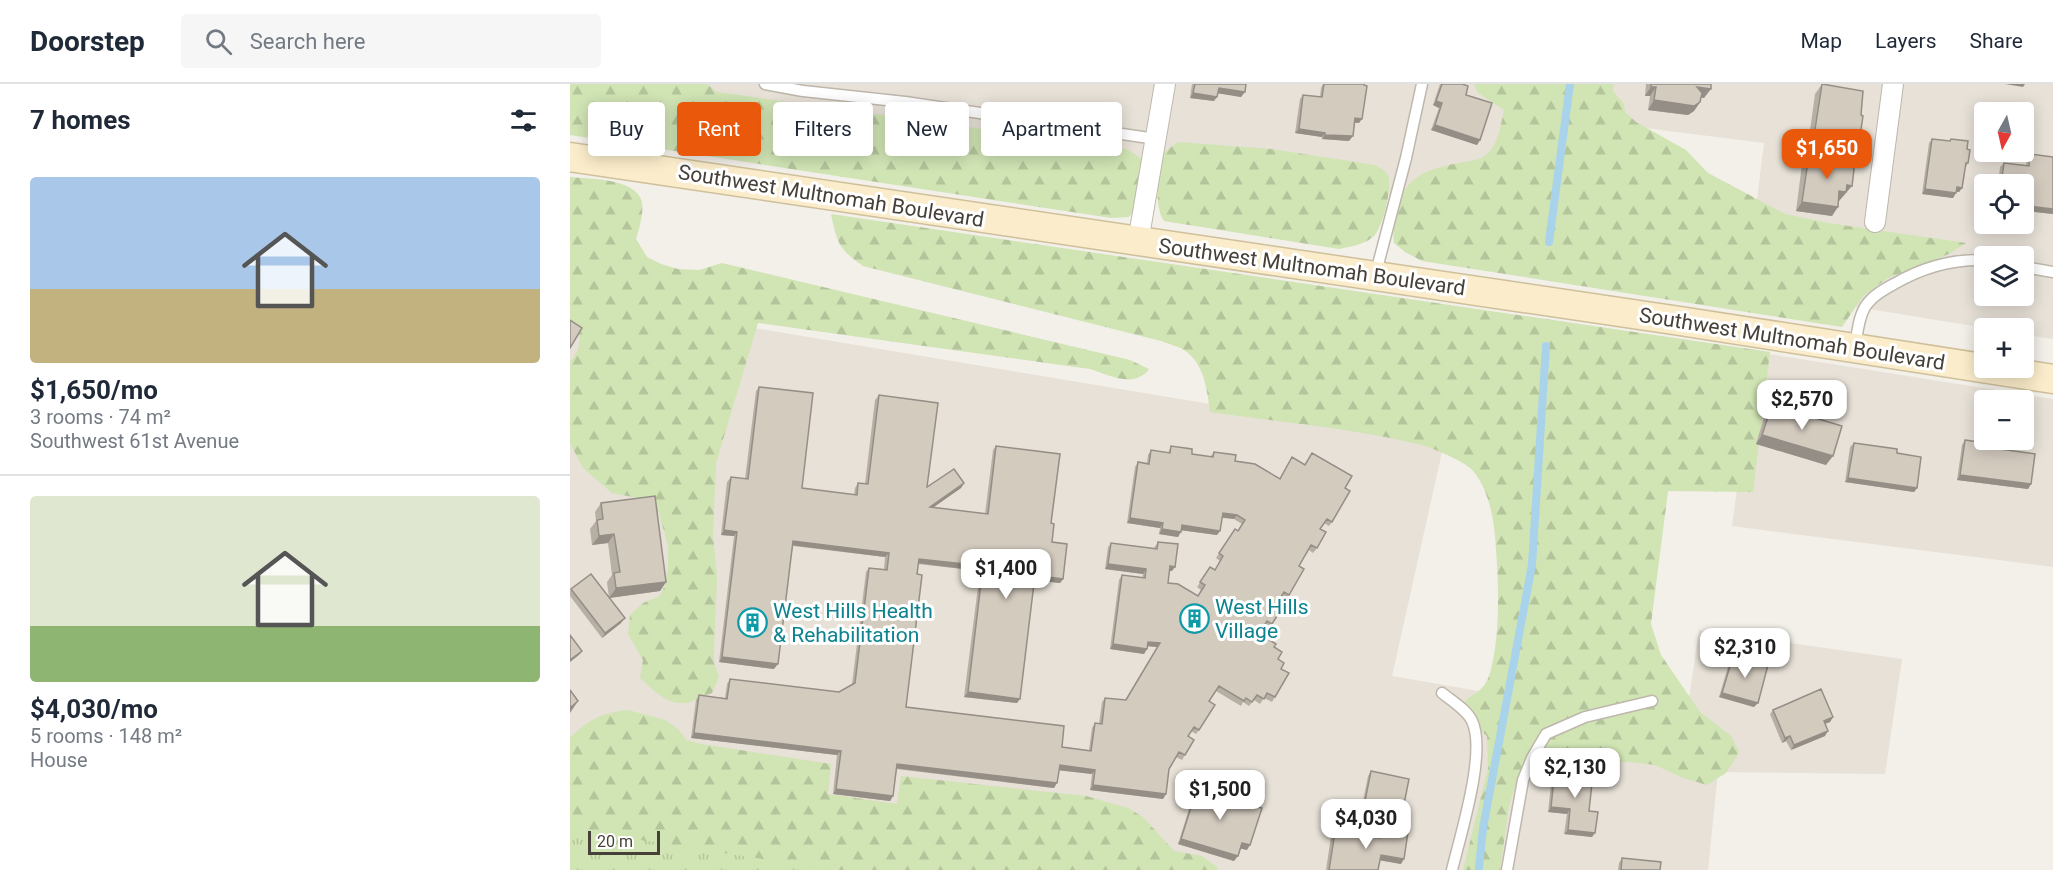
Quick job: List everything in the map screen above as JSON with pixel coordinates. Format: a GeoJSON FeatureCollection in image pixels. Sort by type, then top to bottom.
{"type":"FeatureCollection","features":[{"type":"Feature","properties":{"kind":"main road","name":"Southwest Multnomah Boulevard"},"geometry":{"type":"LineString","coordinates":[[570,157],[2053,379]]}},
{"type":"Feature","properties":{"kind":"street"},"geometry":{"type":"LineString","coordinates":[[1138,242],[1165,84]]}},
{"type":"Feature","properties":{"kind":"street"},"geometry":{"type":"LineString","coordinates":[[1875,222],[1893,84]]}},
{"type":"Feature","properties":{"kind":"lane"},"geometry":{"type":"LineString","coordinates":[[765,84],[1156,139]]}},
{"type":"Feature","properties":{"kind":"lane"},"geometry":{"type":"LineString","coordinates":[[1375,277],[1406,158],[1422,84]]}},
{"type":"Feature","properties":{"kind":"lane"},"geometry":{"type":"LineString","coordinates":[[1855,349],[1858,326],[1864,308],[1880,291],[1914,272],[1950,262],[1974,261]]}},
{"type":"Feature","properties":{"kind":"lane"},"geometry":{"type":"LineString","coordinates":[[2034,269],[2053,272]]}},
{"type":"Feature","properties":{"kind":"lane"},"geometry":{"type":"LineString","coordinates":[[1442,693],[1472,720],[1477,736],[1472,794],[1452,870]]}},
{"type":"Feature","properties":{"kind":"lane"},"geometry":{"type":"LineString","coordinates":[[1507,870],[1523,780],[1546,734],[1585,717],[1652,701]]}},
{"type":"Feature","properties":{"kind":"shaded area"},"geometry":{"type":"Polygon","coordinates":[[[570,84],[1513,84],[1490,207],[1096,156],[1122,156],[1122,102],[981,102],[981,141],[969,140],[969,102],[885,102],[885,129],[873,127],[873,102],[773,102],[773,114],[761,113],[761,102],[678,102],[570,88],[570,84]]]}},
{"type":"Feature","properties":{"kind":"shaded area"},"geometry":{"type":"Polygon","coordinates":[[[1614,84],[2053,84],[2053,339],[2034,336],[2034,318],[1974,318],[1974,326],[1746,289],[1764,143],[1606,123],[1614,84]]]}},
{"type":"Feature","properties":{"kind":"shaded area"},"geometry":{"type":"Polygon","coordinates":[[[570,199],[597,460],[712,321],[1444,443],[1392,676],[1685,727],[1699,630],[1902,659],[1885,774],[1718,772],[1708,870],[831,870],[570,829],[570,199]]]}},
{"type":"Feature","properties":{"kind":"shaded area"},"geometry":{"type":"Polygon","coordinates":[[[1756,352],[1996,390],[1974,390],[1974,450],[2034,450],[2034,396],[2053,399],[2053,567],[1732,526],[1756,352]]]}},
{"type":"Feature","properties":{"kind":"green space"},"geometry":{"type":"Polygon","coordinates":[[[570,84],[707,84],[717,92],[789,102],[773,102],[773,156],[873,156],[873,114],[885,115],[885,156],[969,156],[969,127],[981,129],[981,156],[1122,156],[1122,148],[1142,159],[1143,174],[1140,197],[1134,211],[1129,217],[1111,218],[707,156],[761,156],[761,102],[677,102],[677,151],[665,150],[665,102],[588,102],[588,138],[570,135],[570,84]]]}},
{"type":"Feature","properties":{"kind":"green space"},"geometry":{"type":"Polygon","coordinates":[[[1474,84],[1614,84],[1613,91],[1624,104],[1625,112],[1636,122],[1686,150],[1708,173],[1785,214],[1828,223],[1966,243],[1949,254],[1888,278],[1863,296],[1842,327],[1422,261],[1394,243],[1398,206],[1407,187],[1428,171],[1478,159],[1492,149],[1499,133],[1504,110],[1477,92],[1474,84]]]}},
{"type":"Feature","properties":{"kind":"green space"},"geometry":{"type":"Polygon","coordinates":[[[1178,142],[1271,149],[1375,165],[1387,173],[1389,178],[1388,195],[1381,224],[1370,239],[1358,245],[1339,249],[1164,221],[1158,205],[1163,153],[1178,142]]]}},
{"type":"Feature","properties":{"kind":"green space"},"geometry":{"type":"Polygon","coordinates":[[[570,177],[611,181],[631,188],[638,194],[642,202],[642,211],[636,239],[647,257],[661,264],[678,269],[699,270],[722,263],[1130,360],[1149,369],[1136,378],[1121,379],[1090,369],[758,323],[716,463],[713,534],[717,579],[714,663],[719,677],[712,693],[688,702],[678,703],[666,699],[640,678],[643,660],[628,634],[630,615],[643,603],[660,596],[665,585],[668,546],[659,513],[648,500],[612,493],[583,468],[570,443],[570,361],[579,345],[579,334],[570,318],[570,177]]]}},
{"type":"Feature","properties":{"kind":"green space"},"geometry":{"type":"Polygon","coordinates":[[[831,214],[1770,352],[1753,492],[1668,491],[1651,624],[1661,655],[1700,712],[1731,736],[1739,752],[1726,773],[1707,785],[1683,778],[1655,765],[1630,762],[1571,761],[1520,770],[1509,806],[1500,870],[1463,870],[1488,768],[1487,736],[1465,720],[1463,707],[1466,700],[1478,692],[1488,679],[1497,634],[1498,605],[1498,577],[1490,504],[1474,472],[1440,452],[1392,438],[1210,412],[1201,370],[1191,356],[1182,349],[1161,341],[863,266],[840,244],[831,214]]]}},
{"type":"Feature","properties":{"kind":"green space"},"geometry":{"type":"Polygon","coordinates":[[[628,710],[665,720],[679,730],[686,740],[701,744],[831,764],[828,794],[897,804],[901,776],[1086,796],[1128,808],[1143,817],[1174,851],[1202,856],[1217,867],[1217,870],[570,870],[570,738],[596,718],[628,710]]]}},
{"type":"Feature","properties":{"kind":"green space"},"geometry":{"type":"Polygon","coordinates":[[[570,829],[801,865],[831,870],[570,870],[570,829]]]}},
{"type":"Feature","properties":{"kind":"building"},"geometry":{"type":"Polygon","coordinates":[[[1195,84],[1246,84],[1245,92],[1219,88],[1217,97],[1193,93],[1195,84]]]}},
{"type":"Feature","properties":{"kind":"building"},"geometry":{"type":"Polygon","coordinates":[[[1324,84],[1364,84],[1367,86],[1362,119],[1355,118],[1353,136],[1325,135],[1325,133],[1299,129],[1303,95],[1322,97],[1324,84]]]}},
{"type":"Feature","properties":{"kind":"building"},"geometry":{"type":"Polygon","coordinates":[[[1442,84],[1468,86],[1466,95],[1492,103],[1480,140],[1435,125],[1442,103],[1436,101],[1442,84]]]}},
{"type":"Feature","properties":{"kind":"building"},"geometry":{"type":"Polygon","coordinates":[[[1651,84],[1711,84],[1711,89],[1697,87],[1702,93],[1700,102],[1694,106],[1654,100],[1656,87],[1651,87],[1651,84]]]}},
{"type":"Feature","properties":{"kind":"building"},"geometry":{"type":"Polygon","coordinates":[[[1822,84],[1863,91],[1861,115],[1863,116],[1859,143],[1814,136],[1822,84]]]}},
{"type":"Feature","properties":{"kind":"building"},"geometry":{"type":"Polygon","coordinates":[[[1932,139],[1968,141],[1967,149],[1970,150],[1968,163],[1966,163],[1962,188],[1957,187],[1956,193],[1925,189],[1932,139]]]}},
{"type":"Feature","properties":{"kind":"building"},"geometry":{"type":"Polygon","coordinates":[[[1809,155],[1855,161],[1852,186],[1847,185],[1846,192],[1839,191],[1838,207],[1802,202],[1809,155]]]}},
{"type":"Feature","properties":{"kind":"building"},"geometry":{"type":"Polygon","coordinates":[[[2034,155],[2053,157],[2053,209],[2034,207],[2034,174],[2002,174],[2004,163],[2029,166],[2029,162],[2034,162],[2034,155]]]}},
{"type":"Feature","properties":{"kind":"building"},"geometry":{"type":"Polygon","coordinates":[[[570,320],[582,328],[570,348],[570,320]]]}},
{"type":"Feature","properties":{"kind":"building"},"geometry":{"type":"Polygon","coordinates":[[[759,387],[813,393],[802,488],[857,495],[858,483],[868,484],[879,395],[938,403],[927,487],[954,469],[964,483],[930,507],[988,514],[996,446],[1060,454],[1051,523],[1054,524],[1052,542],[1067,544],[1063,579],[1035,575],[1020,699],[968,692],[983,566],[919,559],[917,574],[922,575],[906,707],[1064,726],[1062,747],[1091,751],[1095,723],[1102,724],[1105,698],[1126,700],[1160,643],[1148,642],[1147,649],[1113,644],[1122,575],[1145,578],[1146,569],[1108,564],[1111,543],[1157,549],[1158,542],[1178,544],[1175,567],[1170,566],[1168,583],[1178,584],[1198,596],[1205,585],[1200,582],[1210,567],[1215,570],[1223,556],[1219,553],[1235,529],[1238,531],[1245,520],[1237,515],[1223,513],[1220,531],[1182,525],[1181,532],[1162,529],[1163,523],[1130,518],[1138,462],[1149,464],[1151,450],[1170,453],[1171,446],[1192,449],[1192,454],[1213,457],[1214,452],[1236,455],[1235,461],[1255,464],[1280,479],[1292,457],[1305,465],[1312,453],[1352,476],[1345,488],[1350,491],[1332,522],[1327,519],[1320,529],[1326,532],[1317,548],[1311,545],[1299,566],[1304,569],[1289,595],[1284,592],[1276,605],[1282,608],[1272,624],[1267,621],[1259,634],[1276,644],[1274,647],[1282,652],[1278,659],[1284,663],[1281,669],[1289,673],[1275,697],[1267,693],[1264,699],[1257,695],[1252,702],[1246,698],[1244,701],[1219,686],[1209,701],[1215,705],[1199,730],[1194,727],[1188,736],[1194,740],[1185,755],[1179,752],[1169,769],[1166,794],[1093,785],[1095,770],[1060,765],[1057,783],[897,764],[893,796],[836,789],[841,751],[694,733],[699,695],[727,699],[730,679],[839,692],[855,683],[869,568],[887,570],[889,553],[793,541],[778,664],[722,657],[737,532],[724,530],[731,477],[748,479],[759,387]]]}},
{"type":"Feature","properties":{"kind":"building"},"geometry":{"type":"Polygon","coordinates":[[[1772,405],[1842,426],[1833,456],[1762,435],[1772,405]]]}},
{"type":"Feature","properties":{"kind":"building"},"geometry":{"type":"Polygon","coordinates":[[[1965,440],[1974,441],[1974,450],[2007,450],[2035,454],[2031,484],[1960,475],[1965,440]]]}},
{"type":"Feature","properties":{"kind":"building"},"geometry":{"type":"Polygon","coordinates":[[[1854,443],[1897,449],[1897,453],[1921,457],[1917,488],[1848,478],[1854,443]]]}},
{"type":"Feature","properties":{"kind":"building"},"geometry":{"type":"Polygon","coordinates":[[[655,496],[666,582],[616,588],[614,573],[620,572],[614,534],[599,536],[597,520],[603,519],[601,503],[655,496]]]}},
{"type":"Feature","properties":{"kind":"building"},"geometry":{"type":"Polygon","coordinates":[[[591,574],[625,618],[605,633],[571,589],[591,574]]]}},
{"type":"Feature","properties":{"kind":"building"},"geometry":{"type":"Polygon","coordinates":[[[570,635],[582,651],[570,660],[570,635]]]}},
{"type":"Feature","properties":{"kind":"building"},"geometry":{"type":"Polygon","coordinates":[[[1733,656],[1768,665],[1758,703],[1722,693],[1733,656]]]}},
{"type":"Feature","properties":{"kind":"building"},"geometry":{"type":"Polygon","coordinates":[[[1821,689],[1833,717],[1824,721],[1828,731],[1794,745],[1790,736],[1785,738],[1773,710],[1821,689]]]}},
{"type":"Feature","properties":{"kind":"building"},"geometry":{"type":"Polygon","coordinates":[[[570,690],[578,701],[570,708],[570,690]]]}},
{"type":"Feature","properties":{"kind":"building"},"geometry":{"type":"Polygon","coordinates":[[[1555,770],[1593,774],[1589,811],[1598,812],[1595,833],[1568,830],[1570,809],[1551,807],[1555,770]]]}},
{"type":"Feature","properties":{"kind":"building"},"geometry":{"type":"Polygon","coordinates":[[[1371,771],[1409,779],[1402,814],[1364,806],[1371,771]]]}},
{"type":"Feature","properties":{"kind":"building"},"geometry":{"type":"Polygon","coordinates":[[[1198,785],[1240,798],[1239,802],[1262,808],[1250,845],[1242,843],[1238,856],[1181,839],[1198,785]]]}},
{"type":"Feature","properties":{"kind":"building"},"geometry":{"type":"Polygon","coordinates":[[[1382,828],[1408,832],[1404,859],[1381,855],[1378,870],[1329,870],[1335,832],[1380,838],[1382,828]]]}},
{"type":"Feature","properties":{"kind":"building"},"geometry":{"type":"Polygon","coordinates":[[[1622,858],[1661,862],[1660,870],[1621,870],[1622,858]]]}},
{"type":"Feature","properties":{"kind":"waterway"},"geometry":{"type":"LineString","coordinates":[[1549,242],[1570,84]]}},
{"type":"Feature","properties":{"kind":"waterway"},"geometry":{"type":"LineString","coordinates":[[1479,868],[1483,828],[1532,565],[1546,346]]}},
{"type":"Feature","properties":{"kind":"place","name":"West Hills Village"},"geometry":{"type":"Point","coordinates":[1194,619]}},
{"type":"Feature","properties":{"kind":"place","name":"West Hills Health & Rehabilitation"},"geometry":{"type":"Point","coordinates":[752,623]}}]}
